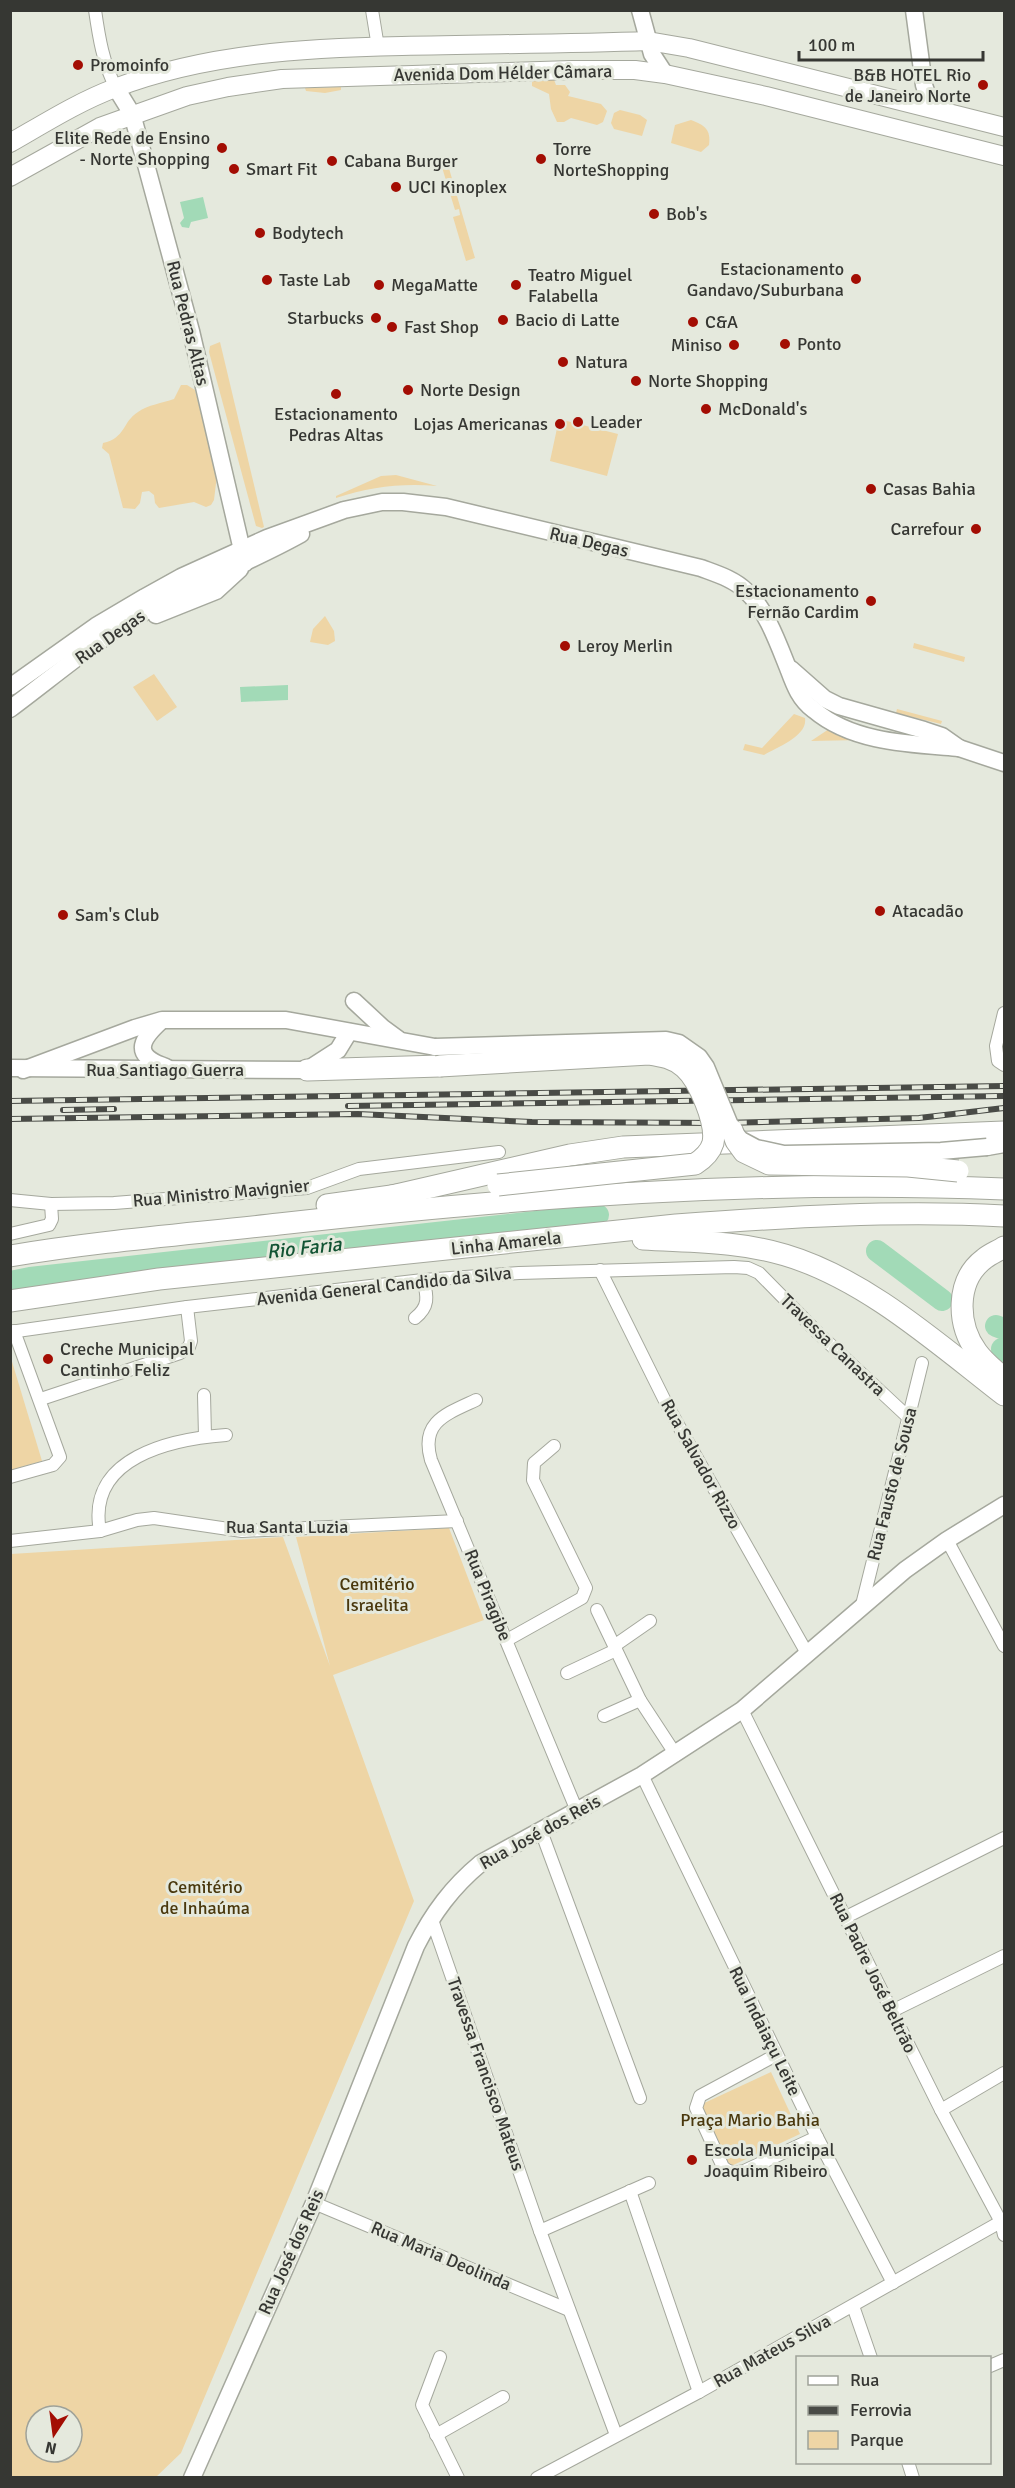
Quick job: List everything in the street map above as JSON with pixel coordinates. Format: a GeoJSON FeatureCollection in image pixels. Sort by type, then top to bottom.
{"type":"FeatureCollection","features":[{"type":"Feature","properties":{"kind":"highway"},"geometry":{"type":"LineString","coordinates":[[156,1237],[222,1219],[392,1196],[695,1164],[704,1158],[713,1142],[711,1117],[695,1078],[685,1068],[664,1056],[649,1054],[438,1056],[307,1070]]}},
{"type":"Feature","properties":{"kind":"highway"},"geometry":{"type":"LineString","coordinates":[[732,1130],[735,1141],[744,1152],[769,1164],[908,1166],[1005,1179]]}},
{"type":"Feature","properties":{"kind":"highway"},"geometry":{"type":"LineString","coordinates":[[392,1196],[570,1155],[623,1147],[1005,1132]]}},
{"type":"Feature","properties":{"kind":"highway"},"geometry":{"type":"LineString","coordinates":[[10,1256],[156,1237],[378,1213],[629,1192],[815,1185],[1005,1189]]}},
{"type":"Feature","properties":{"kind":"highway","name":"Linha Amarela"},"geometry":{"type":"LineString","coordinates":[[10,1301],[159,1279],[760,1219],[873,1215],[1005,1216]]}},
{"type":"Feature","properties":{"kind":"highway"},"geometry":{"type":"LineString","coordinates":[[580,1236],[751,1247],[784,1254],[849,1281],[917,1328],[1005,1395]]}},
{"type":"Feature","properties":{"kind":"highway"},"geometry":{"type":"LineString","coordinates":[[1005,1247],[984,1259],[973,1271],[965,1284],[962,1307],[970,1340],[983,1359],[1005,1378]]}},
{"type":"Feature","properties":{"kind":"main road","name":"Avenida Dom Hélder Câmara"},"geometry":{"type":"LineString","coordinates":[[10,142],[79,104],[116,88],[204,63],[251,54],[378,47],[648,41],[689,48],[1005,127]]}},
{"type":"Feature","properties":{"kind":"main road","name":"Avenida Dom Hélder Câmara"},"geometry":{"type":"LineString","coordinates":[[10,177],[100,127],[132,114],[187,96],[245,84],[282,79],[572,70],[635,70],[666,74],[766,96],[996,154]]}},
{"type":"Feature","properties":{"kind":"street"},"geometry":{"type":"LineString","coordinates":[[95,10],[105,62],[116,88]]}},
{"type":"Feature","properties":{"kind":"street"},"geometry":{"type":"LineString","coordinates":[[372,10],[378,47]]}},
{"type":"Feature","properties":{"kind":"street"},"geometry":{"type":"LineString","coordinates":[[640,10],[648,41],[657,63],[666,74]]}},
{"type":"Feature","properties":{"kind":"street"},"geometry":{"type":"LineString","coordinates":[[914,10],[924,85],[928,97],[937,109]]}},
{"type":"Feature","properties":{"kind":"street","name":"Rua Pedras Altas"},"geometry":{"type":"LineString","coordinates":[[116,88],[132,114],[188,321],[244,556]]}},
{"type":"Feature","properties":{"kind":"street"},"geometry":{"type":"LineString","coordinates":[[996,154],[1005,167]]}},
{"type":"Feature","properties":{"kind":"street","name":"Rua Degas"},"geometry":{"type":"LineString","coordinates":[[10,687],[105,621],[181,577],[244,556],[344,510],[382,502],[422,503],[701,568],[729,579],[747,591],[758,605],[797,692],[814,710],[833,722],[867,735],[902,743],[959,748],[1002,761]]}},
{"type":"Feature","properties":{"kind":"street","name":"Rua Degas"},"geometry":{"type":"LineString","coordinates":[[10,709],[116,630],[216,591],[232,579],[244,556]]}},
{"type":"Feature","properties":{"kind":"street","name":"Rua Degas"},"geometry":{"type":"LineString","coordinates":[[786,664],[825,699],[854,711],[942,736],[959,748]]}},
{"type":"Feature","properties":{"kind":"street"},"geometry":{"type":"LineString","coordinates":[[833,722],[848,718],[896,729],[915,727]]}},
{"type":"Feature","properties":{"kind":"street"},"geometry":{"type":"LineString","coordinates":[[354,1001],[401,1042]]}},
{"type":"Feature","properties":{"kind":"street"},"geometry":{"type":"LineString","coordinates":[[1001,1063],[996,1046],[1005,1013]]}},
{"type":"Feature","properties":{"kind":"street"},"geometry":{"type":"LineString","coordinates":[[162,1020],[147,1034],[142,1048],[145,1056],[151,1062],[174,1070]]}},
{"type":"Feature","properties":{"kind":"street","name":"Rua Santiago Guerra"},"geometry":{"type":"LineString","coordinates":[[17,1069],[162,1020],[286,1020],[401,1042],[438,1056],[666,1040],[690,1049],[706,1067],[732,1130]]}},
{"type":"Feature","properties":{"kind":"street"},"geometry":{"type":"LineString","coordinates":[[307,1070],[338,1050],[349,1032]]}},
{"type":"Feature","properties":{"kind":"street","name":"Rua Santiago Guerra"},"geometry":{"type":"LineString","coordinates":[[17,1069],[307,1070]]}},
{"type":"Feature","properties":{"kind":"street"},"geometry":{"type":"LineString","coordinates":[[732,1130],[741,1140],[756,1148],[784,1154],[941,1151],[1005,1144]]}},
{"type":"Feature","properties":{"kind":"street","name":"Rua Ministro Mavignier"},"geometry":{"type":"LineString","coordinates":[[10,1200],[51,1203],[114,1203],[307,1188],[359,1169],[499,1152]]}},
{"type":"Feature","properties":{"kind":"street"},"geometry":{"type":"LineString","coordinates":[[10,1234],[49,1225],[52,1219],[51,1203]]}},
{"type":"Feature","properties":{"kind":"street","name":"Avenida General Candido da Silva"},"geometry":{"type":"LineString","coordinates":[[12,1332],[187,1307],[423,1280],[519,1272],[734,1267],[759,1272]]}},
{"type":"Feature","properties":{"kind":"street","name":"Rua Salvador Rizzo"},"geometry":{"type":"LineString","coordinates":[[600,1270],[668,1407],[808,1655]]}},
{"type":"Feature","properties":{"kind":"street","name":"Travessa Canastra"},"geometry":{"type":"LineString","coordinates":[[759,1272],[818,1333],[908,1417]]}},
{"type":"Feature","properties":{"kind":"street"},"geometry":{"type":"LineString","coordinates":[[415,1318],[425,1309],[427,1303],[428,1295],[423,1280]]}},
{"type":"Feature","properties":{"kind":"street"},"geometry":{"type":"LineString","coordinates":[[40,1399],[180,1353],[189,1347],[190,1341],[187,1307]]}},
{"type":"Feature","properties":{"kind":"street"},"geometry":{"type":"LineString","coordinates":[[10,1477],[53,1465],[60,1457],[40,1399],[12,1332]]}},
{"type":"Feature","properties":{"kind":"street","name":"Rua Fausto de Sousa"},"geometry":{"type":"LineString","coordinates":[[862,1605],[922,1363]]}},
{"type":"Feature","properties":{"kind":"street"},"geometry":{"type":"LineString","coordinates":[[204,1395],[205,1436]]}},
{"type":"Feature","properties":{"kind":"street","name":"Rua Piragibe"},"geometry":{"type":"LineString","coordinates":[[476,1400],[446,1414],[428,1436],[427,1445],[431,1460],[577,1811]]}},
{"type":"Feature","properties":{"kind":"street"},"geometry":{"type":"LineString","coordinates":[[100,1531],[99,1508],[103,1494],[110,1479],[121,1468],[156,1447],[205,1436],[226,1435]]}},
{"type":"Feature","properties":{"kind":"street"},"geometry":{"type":"LineString","coordinates":[[507,1640],[582,1598],[585,1593],[586,1588],[534,1480],[534,1462],[554,1446]]}},
{"type":"Feature","properties":{"kind":"street","name":"Rua José dos Reis"},"geometry":{"type":"LineString","coordinates":[[192,2478],[314,2203],[402,1979],[431,1917],[463,1879],[482,1863],[676,1755],[742,1710],[904,1570],[947,1540],[1005,1505]]}},
{"type":"Feature","properties":{"kind":"street","name":"Rua Santa Luzia"},"geometry":{"type":"LineString","coordinates":[[10,1541],[100,1531],[137,1520],[154,1518],[242,1531],[457,1521]]}},
{"type":"Feature","properties":{"kind":"street"},"geometry":{"type":"LineString","coordinates":[[947,1540],[1005,1646]]}},
{"type":"Feature","properties":{"kind":"street"},"geometry":{"type":"LineString","coordinates":[[597,1610],[640,1700],[676,1755]]}},
{"type":"Feature","properties":{"kind":"street"},"geometry":{"type":"LineString","coordinates":[[567,1673],[615,1648],[650,1621]]}},
{"type":"Feature","properties":{"kind":"street"},"geometry":{"type":"LineString","coordinates":[[604,1716],[640,1700]]}},
{"type":"Feature","properties":{"kind":"street","name":"Rua Padre José Beltrão"},"geometry":{"type":"LineString","coordinates":[[742,1710],[941,2110],[1003,2221],[1005,2235]]}},
{"type":"Feature","properties":{"kind":"street","name":"Rua Indaiaçu Leite"},"geometry":{"type":"LineString","coordinates":[[642,1775],[776,2055],[893,2283]]}},
{"type":"Feature","properties":{"kind":"street"},"geometry":{"type":"LineString","coordinates":[[541,1831],[640,2098]]}},
{"type":"Feature","properties":{"kind":"street"},"geometry":{"type":"LineString","coordinates":[[846,1917],[1005,1838]]}},
{"type":"Feature","properties":{"kind":"street","name":"Travessa Francisco Mateus"},"geometry":{"type":"LineString","coordinates":[[431,1917],[540,2231],[616,2435]]}},
{"type":"Feature","properties":{"kind":"street"},"geometry":{"type":"LineString","coordinates":[[892,2011],[1005,1956]]}},
{"type":"Feature","properties":{"kind":"street"},"geometry":{"type":"LineString","coordinates":[[776,2055],[700,2096],[696,2108],[723,2167],[728,2172],[744,2171],[817,2137]]}},
{"type":"Feature","properties":{"kind":"street"},"geometry":{"type":"LineString","coordinates":[[941,2110],[1005,2073]]}},
{"type":"Feature","properties":{"kind":"street"},"geometry":{"type":"LineString","coordinates":[[540,2231],[650,2183]]}},
{"type":"Feature","properties":{"kind":"street"},"geometry":{"type":"LineString","coordinates":[[630,2191],[699,2392]]}},
{"type":"Feature","properties":{"kind":"street","name":"Rua Maria Deolinda"},"geometry":{"type":"LineString","coordinates":[[314,2203],[569,2310]]}},
{"type":"Feature","properties":{"kind":"street","name":"Rua Mateus Silva"},"geometry":{"type":"LineString","coordinates":[[537,2478],[699,2392],[1003,2221]]}},
{"type":"Feature","properties":{"kind":"street"},"geometry":{"type":"LineString","coordinates":[[853,2306],[870,2356]]}},
{"type":"Feature","properties":{"kind":"street"},"geometry":{"type":"LineString","coordinates":[[440,2357],[422,2405],[458,2478]]}},
{"type":"Feature","properties":{"kind":"street"},"geometry":{"type":"LineString","coordinates":[[991,2366],[1005,2360]]}},
{"type":"Feature","properties":{"kind":"street"},"geometry":{"type":"LineString","coordinates":[[436,2435],[503,2397]]}},
{"type":"Feature","properties":{"kind":"green space"},"geometry":{"type":"Polygon","coordinates":[[[551,72],[556,85],[565,85],[570,92],[568,96],[601,104],[607,111],[603,122],[597,125],[571,118],[564,122],[557,122],[551,109],[549,94],[532,86],[532,75],[551,72]]]}},
{"type":"Feature","properties":{"kind":"green space"},"geometry":{"type":"Polygon","coordinates":[[[341,87],[341,90],[325,93],[306,91],[305,88],[341,87]]]}},
{"type":"Feature","properties":{"kind":"green space"},"geometry":{"type":"Polygon","coordinates":[[[620,110],[640,115],[647,120],[642,136],[614,129],[611,123],[614,113],[620,110]]]}},
{"type":"Feature","properties":{"kind":"green space"},"geometry":{"type":"Polygon","coordinates":[[[691,120],[703,126],[708,132],[709,145],[701,152],[671,143],[675,125],[691,120]]]}},
{"type":"Feature","properties":{"kind":"green space"},"geometry":{"type":"Polygon","coordinates":[[[446,158],[475,258],[466,261],[453,217],[460,215],[459,209],[455,210],[441,164],[437,165],[436,161],[446,158]]]}},
{"type":"Feature","properties":{"kind":"green space"},"geometry":{"type":"Polygon","coordinates":[[[220,342],[264,527],[262,528],[256,526],[209,352],[210,346],[220,342]]]}},
{"type":"Feature","properties":{"kind":"green space"},"geometry":{"type":"Polygon","coordinates":[[[181,385],[187,385],[195,390],[203,421],[209,428],[217,475],[214,500],[206,507],[194,502],[159,508],[155,503],[154,495],[149,491],[142,492],[140,503],[135,509],[123,508],[109,454],[102,448],[103,443],[120,434],[129,420],[138,412],[174,399],[181,385]]]}},
{"type":"Feature","properties":{"kind":"green space"},"geometry":{"type":"Polygon","coordinates":[[[559,419],[618,434],[607,476],[550,461],[559,419]]]}},
{"type":"Feature","properties":{"kind":"green space"},"geometry":{"type":"Polygon","coordinates":[[[396,475],[437,486],[386,487],[336,498],[381,476],[396,475]]]}},
{"type":"Feature","properties":{"kind":"green space"},"geometry":{"type":"Polygon","coordinates":[[[325,616],[334,631],[335,641],[328,645],[310,642],[313,629],[325,616]]]}},
{"type":"Feature","properties":{"kind":"green space"},"geometry":{"type":"Polygon","coordinates":[[[914,643],[965,657],[964,662],[913,648],[914,643]]]}},
{"type":"Feature","properties":{"kind":"green space"},"geometry":{"type":"Polygon","coordinates":[[[154,674],[177,707],[157,721],[133,687],[154,674]]]}},
{"type":"Feature","properties":{"kind":"green space"},"geometry":{"type":"Polygon","coordinates":[[[897,709],[942,721],[941,724],[896,713],[897,709]]]}},
{"type":"Feature","properties":{"kind":"green space"},"geometry":{"type":"Polygon","coordinates":[[[794,714],[805,718],[805,724],[797,736],[764,755],[743,750],[745,744],[762,748],[794,714]]]}},
{"type":"Feature","properties":{"kind":"green space"},"geometry":{"type":"Polygon","coordinates":[[[829,729],[861,740],[811,741],[829,729]]]}},
{"type":"Feature","properties":{"kind":"green space"},"geometry":{"type":"Polygon","coordinates":[[[10,1355],[42,1461],[11,1470],[10,1470],[10,1355]]]}},
{"type":"Feature","properties":{"kind":"green space","name":"Cemitério de Inhaúma"},"geometry":{"type":"Polygon","coordinates":[[[449,1528],[484,1620],[333,1675],[414,1901],[181,2453],[156,2477],[11,2477],[11,1554],[283,1537],[330,1666],[296,1537],[449,1528]]]}},
{"type":"Feature","properties":{"kind":"green space","name":"Praça Mario Bahia"},"geometry":{"type":"Polygon","coordinates":[[[771,2072],[800,2134],[729,2167],[700,2105],[771,2072]]]}},
{"type":"Feature","properties":{"kind":"shaded area"},"geometry":{"type":"Polygon","coordinates":[[[203,197],[208,218],[191,222],[189,228],[182,227],[180,223],[184,218],[180,202],[203,197]]]}},
{"type":"Feature","properties":{"kind":"shaded area"},"geometry":{"type":"Polygon","coordinates":[[[288,685],[288,700],[241,702],[240,687],[288,685]]]}},
{"type":"Feature","properties":{"kind":"waterway","name":"Rio Faria"},"geometry":{"type":"LineString","coordinates":[[10,1282],[598,1215]]}},
{"type":"Feature","properties":{"kind":"waterway","name":"Rio Faria"},"geometry":{"type":"LineString","coordinates":[[877,1251],[942,1300]]}},
{"type":"Feature","properties":{"kind":"waterway","name":"Rio Faria"},"geometry":{"type":"LineString","coordinates":[[996,1326],[1004,1329]]}},
{"type":"Feature","properties":{"kind":"railway"},"geometry":{"type":"LineString","coordinates":[[10,1101],[1004,1086]]}},
{"type":"Feature","properties":{"kind":"railway"},"geometry":{"type":"LineString","coordinates":[[348,1106],[1004,1096]]}},
{"type":"Feature","properties":{"kind":"railway"},"geometry":{"type":"LineString","coordinates":[[10,1119],[358,1114],[532,1122],[723,1123],[919,1118],[1004,1108]]}},
{"type":"Feature","properties":{"kind":"railway"},"geometry":{"type":"LineString","coordinates":[[63,1110],[114,1109]]}},
{"type":"Feature","properties":{"kind":"place","name":"Promoinfo"},"geometry":{"type":"Point","coordinates":[78,65]}},
{"type":"Feature","properties":{"kind":"place","name":"B&B HOTEL Rio de Janeiro Norte"},"geometry":{"type":"Point","coordinates":[983,85]}},
{"type":"Feature","properties":{"kind":"place","name":"Elite Rede de Ensino - Norte Shopping"},"geometry":{"type":"Point","coordinates":[222,148]}},
{"type":"Feature","properties":{"kind":"place","name":"Torre NorteShopping"},"geometry":{"type":"Point","coordinates":[541,159]}},
{"type":"Feature","properties":{"kind":"place","name":"Cabana Burger"},"geometry":{"type":"Point","coordinates":[332,161]}},
{"type":"Feature","properties":{"kind":"place","name":"Smart Fit"},"geometry":{"type":"Point","coordinates":[234,169]}},
{"type":"Feature","properties":{"kind":"place","name":"UCI Kinoplex"},"geometry":{"type":"Point","coordinates":[396,187]}},
{"type":"Feature","properties":{"kind":"place","name":"Bob's"},"geometry":{"type":"Point","coordinates":[654,214]}},
{"type":"Feature","properties":{"kind":"place","name":"Bodytech"},"geometry":{"type":"Point","coordinates":[260,233]}},
{"type":"Feature","properties":{"kind":"place","name":"Estacionamento Gandavo/Suburbana"},"geometry":{"type":"Point","coordinates":[856,279]}},
{"type":"Feature","properties":{"kind":"place","name":"Taste Lab"},"geometry":{"type":"Point","coordinates":[267,280]}},
{"type":"Feature","properties":{"kind":"place","name":"MegaMatte"},"geometry":{"type":"Point","coordinates":[379,285]}},
{"type":"Feature","properties":{"kind":"place","name":"Teatro Miguel Falabella"},"geometry":{"type":"Point","coordinates":[516,285]}},
{"type":"Feature","properties":{"kind":"place","name":"Starbucks"},"geometry":{"type":"Point","coordinates":[376,318]}},
{"type":"Feature","properties":{"kind":"place","name":"Bacio di Latte"},"geometry":{"type":"Point","coordinates":[503,320]}},
{"type":"Feature","properties":{"kind":"place","name":"C&A"},"geometry":{"type":"Point","coordinates":[693,322]}},
{"type":"Feature","properties":{"kind":"place","name":"Fast Shop"},"geometry":{"type":"Point","coordinates":[392,327]}},
{"type":"Feature","properties":{"kind":"place","name":"Ponto"},"geometry":{"type":"Point","coordinates":[785,344]}},
{"type":"Feature","properties":{"kind":"place","name":"Miniso"},"geometry":{"type":"Point","coordinates":[734,345]}},
{"type":"Feature","properties":{"kind":"place","name":"Natura"},"geometry":{"type":"Point","coordinates":[563,362]}},
{"type":"Feature","properties":{"kind":"place","name":"Norte Shopping"},"geometry":{"type":"Point","coordinates":[636,381]}},
{"type":"Feature","properties":{"kind":"place","name":"Norte Design"},"geometry":{"type":"Point","coordinates":[408,390]}},
{"type":"Feature","properties":{"kind":"place","name":"Estacionamento Pedras Altas"},"geometry":{"type":"Point","coordinates":[336,394]}},
{"type":"Feature","properties":{"kind":"place","name":"McDonald's"},"geometry":{"type":"Point","coordinates":[706,409]}},
{"type":"Feature","properties":{"kind":"place","name":"Leader"},"geometry":{"type":"Point","coordinates":[578,422]}},
{"type":"Feature","properties":{"kind":"place","name":"Lojas Americanas"},"geometry":{"type":"Point","coordinates":[560,424]}},
{"type":"Feature","properties":{"kind":"place","name":"Casas Bahia"},"geometry":{"type":"Point","coordinates":[871,489]}},
{"type":"Feature","properties":{"kind":"place","name":"Carrefour"},"geometry":{"type":"Point","coordinates":[976,529]}},
{"type":"Feature","properties":{"kind":"place","name":"Estacionamento Fernão Cardim"},"geometry":{"type":"Point","coordinates":[871,601]}},
{"type":"Feature","properties":{"kind":"place","name":"Leroy Merlin"},"geometry":{"type":"Point","coordinates":[565,646]}},
{"type":"Feature","properties":{"kind":"place","name":"Atacadão"},"geometry":{"type":"Point","coordinates":[880,911]}},
{"type":"Feature","properties":{"kind":"place","name":"Sam's Club"},"geometry":{"type":"Point","coordinates":[63,915]}},
{"type":"Feature","properties":{"kind":"place","name":"Creche Municipal Cantinho Feliz"},"geometry":{"type":"Point","coordinates":[48,1359]}},
{"type":"Feature","properties":{"kind":"place","name":"Escola Municipal Joaquim Ribeiro"},"geometry":{"type":"Point","coordinates":[692,2160]}},
{"type":"Feature","properties":{"kind":"park label","name":"Cemitério Israelita"},"geometry":{"type":"Point","coordinates":[377,1594]}}]}
